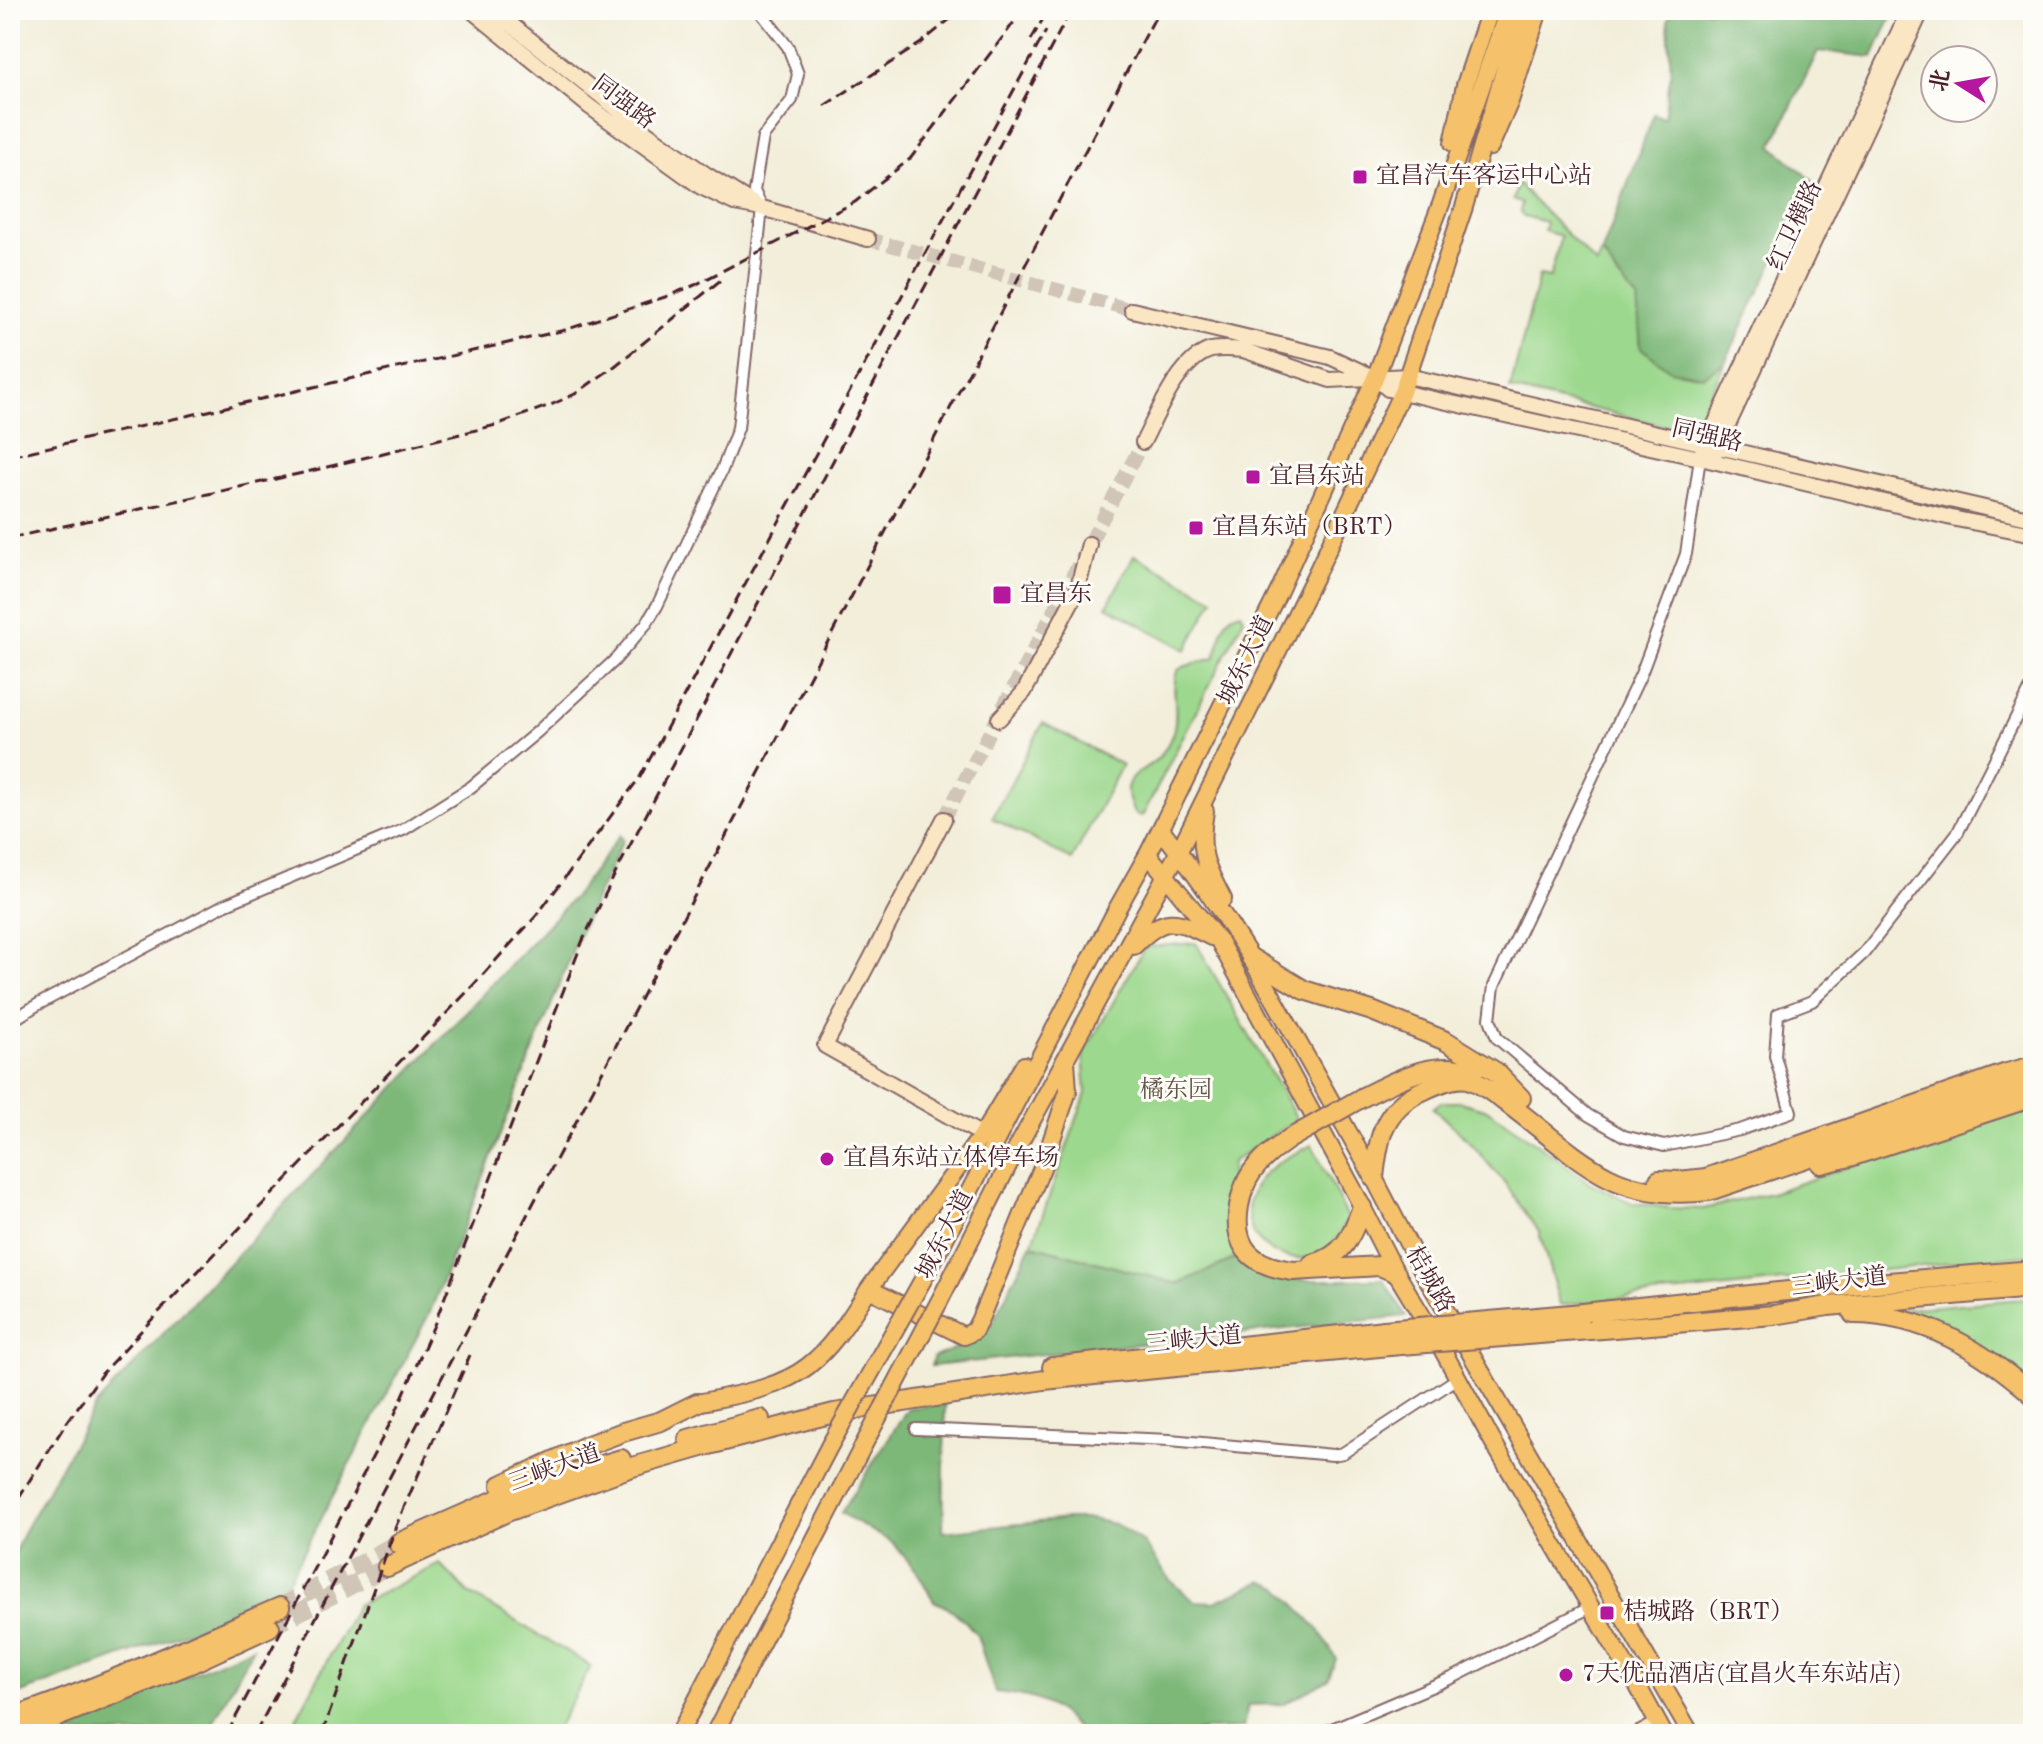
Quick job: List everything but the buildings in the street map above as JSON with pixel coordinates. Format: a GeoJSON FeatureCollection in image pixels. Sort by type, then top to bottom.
{"type":"FeatureCollection","features":[{"type":"Feature","properties":{"kind":"highway"},"geometry":{"type":"LineString","coordinates":[[1251,958],[1304,990],[1372,1011],[1446,1041],[1496,1072],[1521,1098],[1590,1153],[1637,1177],[1679,1181],[1706,1178],[2033,1066]]}},
{"type":"Feature","properties":{"kind":"highway"},"geometry":{"type":"LineString","coordinates":[[1396,1273],[1380,1266],[1293,1271],[1254,1259],[1237,1230],[1240,1197],[1249,1175],[1264,1158],[1290,1142],[1419,1071],[1449,1067],[1471,1071],[1521,1098]]}},
{"type":"Feature","properties":{"kind":"highway"},"geometry":{"type":"LineString","coordinates":[[1365,1100],[1410,1080],[1451,1074],[1488,1089],[1575,1156],[1610,1178],[1635,1188],[1685,1194],[1850,1157],[2033,1097]]}},
{"type":"Feature","properties":{"kind":"highway"},"geometry":{"type":"LineString","coordinates":[[1374,1178],[1377,1151],[1385,1124],[1394,1110],[1421,1091],[1465,1079]]}},
{"type":"Feature","properties":{"kind":"highway"},"geometry":{"type":"LineString","coordinates":[[1709,1191],[2033,1081]]}},
{"type":"Feature","properties":{"kind":"highway"},"geometry":{"type":"LineString","coordinates":[[1290,1142],[1271,1160],[1246,1196],[1244,1229],[1247,1241],[1256,1252],[1278,1263],[1293,1265],[1324,1261],[1343,1247],[1354,1230],[1362,1207]]}},
{"type":"Feature","properties":{"kind":"highway","name":"三峡大道"},"geometry":{"type":"LineString","coordinates":[[1587,1321],[1815,1288],[2029,1269]]}},
{"type":"Feature","properties":{"kind":"highway","name":"三峡大道"},"geometry":{"type":"LineString","coordinates":[[697,1403],[661,1421],[588,1445],[445,1511],[398,1543],[516,1491],[711,1432],[833,1401],[1051,1367],[1587,1321],[1774,1315],[1828,1306],[2033,1288]]}},
{"type":"Feature","properties":{"kind":"highway"},"geometry":{"type":"LineString","coordinates":[[1774,1315],[1870,1314],[1910,1321],[1943,1333],[2002,1369],[2033,1395]]}},
{"type":"Feature","properties":{"kind":"highway","name":"三峡大道"},"geometry":{"type":"LineString","coordinates":[[387,1567],[507,1512],[629,1468],[834,1413],[1044,1380],[1386,1338]]}},
{"type":"Feature","properties":{"kind":"highway"},"geometry":{"type":"LineString","coordinates":[[10,1718],[146,1666],[280,1607]]}},
{"type":"Feature","properties":{"kind":"highway"},"geometry":{"type":"LineString","coordinates":[[15,1734],[188,1665],[270,1627]]}},
{"type":"Feature","properties":{"kind":"main road","name":"同强路"},"geometry":{"type":"LineString","coordinates":[[471,10],[590,107],[701,187],[734,203],[762,208],[868,239]]}},
{"type":"Feature","properties":{"kind":"main road","name":"同强路"},"geometry":{"type":"LineString","coordinates":[[493,10],[646,132],[707,175],[762,208]]}},
{"type":"Feature","properties":{"kind":"main road"},"geometry":{"type":"LineString","coordinates":[[1441,204],[1465,85],[1490,10]]}},
{"type":"Feature","properties":{"kind":"main road","name":"城东大道"},"geometry":{"type":"LineString","coordinates":[[679,1734],[830,1445],[930,1267],[1148,854],[1279,591],[1375,378],[1441,204],[1508,10]]}},
{"type":"Feature","properties":{"kind":"main road","name":"城东大道"},"geometry":{"type":"LineString","coordinates":[[716,1733],[1018,1146],[1179,851],[1402,392],[1464,207],[1522,10]]}},
{"type":"Feature","properties":{"kind":"main road"},"geometry":{"type":"LineString","coordinates":[[1464,207],[1510,101],[1539,10]]}},
{"type":"Feature","properties":{"kind":"main road","name":"红卫横路"},"geometry":{"type":"LineString","coordinates":[[1709,452],[1909,10]]}},
{"type":"Feature","properties":{"kind":"main road","name":"红卫横路"},"geometry":{"type":"LineString","coordinates":[[1709,452],[1922,10]]}},
{"type":"Feature","properties":{"kind":"main road","name":"同强路"},"geometry":{"type":"LineString","coordinates":[[1132,310],[1330,357],[1375,378],[1388,389],[1852,479],[2033,519]]}},
{"type":"Feature","properties":{"kind":"main road"},"geometry":{"type":"LineString","coordinates":[[1143,442],[1185,369],[1210,350],[1243,350],[1330,380],[1375,378]]}},
{"type":"Feature","properties":{"kind":"main road","name":"同强路"},"geometry":{"type":"LineString","coordinates":[[1375,378],[1408,376],[1709,452],[1956,519],[2033,534]]}},
{"type":"Feature","properties":{"kind":"main road"},"geometry":{"type":"LineString","coordinates":[[999,719],[1024,692],[1077,591],[1089,544]]}},
{"type":"Feature","properties":{"kind":"main road"},"geometry":{"type":"LineString","coordinates":[[1208,792],[1201,829],[1203,855],[1251,958]]}},
{"type":"Feature","properties":{"kind":"main road"},"geometry":{"type":"LineString","coordinates":[[944,819],[825,1046],[982,1135]]}},
{"type":"Feature","properties":{"kind":"main road","name":"桔城路"},"geometry":{"type":"LineString","coordinates":[[1161,829],[1251,958],[1417,1261],[1691,1734]]}},
{"type":"Feature","properties":{"kind":"main road","name":"桔城路"},"geometry":{"type":"LineString","coordinates":[[1148,854],[1219,941],[1396,1273],[1661,1729]]}},
{"type":"Feature","properties":{"kind":"main road"},"geometry":{"type":"LineString","coordinates":[[697,1403],[788,1378],[806,1367],[836,1337],[982,1135],[1117,909]]}},
{"type":"Feature","properties":{"kind":"main road"},"geometry":{"type":"LineString","coordinates":[[1119,961],[1146,933],[1162,923],[1178,922],[1219,941]]}},
{"type":"Feature","properties":{"kind":"main road"},"geometry":{"type":"LineString","coordinates":[[869,1289],[964,1336],[974,1331],[1044,1163],[1068,1091],[1066,1060]]}},
{"type":"Feature","properties":{"kind":"main road"},"geometry":{"type":"LineString","coordinates":[[1639,1734],[1661,1729]]}},
{"type":"Feature","properties":{"kind":"street"},"geometry":{"type":"LineString","coordinates":[[10,1022],[224,905],[403,830],[471,787],[536,733],[615,660],[646,624],[722,470],[738,428],[762,208],[754,191],[763,137],[792,100],[798,74],[788,47],[759,10]]}},
{"type":"Feature","properties":{"kind":"street"},"geometry":{"type":"LineString","coordinates":[[1709,452],[1686,554],[1641,674],[1494,986],[1490,1019],[1497,1038],[1588,1115],[1624,1136],[1664,1146],[1740,1130],[1791,1112],[1775,1056],[1778,1014],[1812,1001],[1864,953],[1958,832],[2033,684]]}},
{"type":"Feature","properties":{"kind":"street"},"geometry":{"type":"LineString","coordinates":[[916,1429],[1170,1440],[1333,1455],[1343,1453],[1458,1378]]}},
{"type":"Feature","properties":{"kind":"street"},"geometry":{"type":"LineString","coordinates":[[1320,1734],[1454,1677],[1591,1607]]}},
{"type":"Feature","properties":{"kind":"green space"},"geometry":{"type":"Polygon","coordinates":[[[1672,10],[1894,10],[1873,57],[1818,51],[1772,146],[1813,181],[1725,362],[1703,376],[1670,370],[1641,348],[1637,299],[1602,252],[1654,114],[1664,118],[1671,72],[1668,20],[1672,10]]]}},
{"type":"Feature","properties":{"kind":"green space"},"geometry":{"type":"Polygon","coordinates":[[[1518,184],[1597,265],[1602,252],[1615,273],[1638,299],[1641,348],[1702,376],[1725,362],[1697,422],[1687,428],[1670,427],[1510,389],[1539,276],[1550,278],[1561,236],[1544,231],[1546,222],[1520,212],[1522,203],[1513,200],[1518,184]]]}},
{"type":"Feature","properties":{"kind":"green space"},"geometry":{"type":"Polygon","coordinates":[[[1134,555],[1214,599],[1186,650],[1107,606],[1134,555]]]}},
{"type":"Feature","properties":{"kind":"green space"},"geometry":{"type":"Polygon","coordinates":[[[1241,612],[1244,618],[1140,816],[1133,812],[1127,795],[1128,784],[1157,759],[1170,739],[1175,724],[1174,685],[1177,671],[1214,658],[1224,624],[1241,612]]]}},
{"type":"Feature","properties":{"kind":"green space"},"geometry":{"type":"Polygon","coordinates":[[[1043,723],[1122,765],[1072,860],[992,818],[1043,723]]]}},
{"type":"Feature","properties":{"kind":"green space"},"geometry":{"type":"Polygon","coordinates":[[[620,835],[623,840],[584,922],[430,1312],[279,1598],[10,1697],[10,1565],[24,1531],[96,1405],[574,897],[620,835]]]}},
{"type":"Feature","properties":{"kind":"green space","name":"橘东园"},"geometry":{"type":"Polygon","coordinates":[[[1196,943],[1297,1119],[1232,1162],[1227,1223],[1241,1256],[1178,1284],[1032,1245],[1086,1093],[1083,1055],[1145,947],[1196,943]]]}},
{"type":"Feature","properties":{"kind":"green space"},"geometry":{"type":"Polygon","coordinates":[[[1441,1102],[1460,1102],[1488,1110],[1588,1182],[1632,1203],[1703,1209],[1771,1193],[2033,1104],[2033,1254],[1560,1305],[1539,1232],[1505,1183],[1471,1143],[1433,1108],[1441,1102]]]}},
{"type":"Feature","properties":{"kind":"green space"},"geometry":{"type":"Polygon","coordinates":[[[1312,1145],[1348,1218],[1336,1240],[1320,1253],[1302,1258],[1284,1256],[1268,1248],[1255,1236],[1249,1219],[1250,1200],[1260,1179],[1271,1168],[1312,1145]]]}},
{"type":"Feature","properties":{"kind":"green space"},"geometry":{"type":"Polygon","coordinates":[[[1031,1245],[1178,1284],[1241,1256],[1255,1270],[1282,1278],[1383,1279],[1406,1316],[931,1366],[934,1357],[979,1339],[994,1320],[1031,1245]]]}},
{"type":"Feature","properties":{"kind":"green space"},"geometry":{"type":"Polygon","coordinates":[[[2033,1298],[2033,1388],[1880,1311],[2033,1298]]]}},
{"type":"Feature","properties":{"kind":"green space"},"geometry":{"type":"Polygon","coordinates":[[[945,1404],[943,1532],[1067,1519],[1115,1524],[1143,1542],[1170,1580],[1194,1601],[1215,1602],[1262,1581],[1280,1588],[1319,1630],[1336,1659],[1328,1680],[1284,1704],[1248,1705],[1243,1728],[1208,1729],[1189,1734],[1082,1734],[1062,1714],[1044,1702],[995,1692],[977,1635],[966,1622],[934,1601],[916,1570],[893,1543],[841,1513],[908,1408],[945,1404]]]}},
{"type":"Feature","properties":{"kind":"green space"},"geometry":{"type":"Polygon","coordinates":[[[440,1564],[468,1593],[591,1666],[554,1734],[288,1734],[357,1605],[440,1564]]]}},
{"type":"Feature","properties":{"kind":"green space"},"geometry":{"type":"Polygon","coordinates":[[[253,1647],[207,1734],[43,1734],[92,1717],[253,1647]]]}},
{"type":"Feature","properties":{"kind":"tunnel"},"geometry":{"type":"LineString","coordinates":[[868,239],[1132,310]]}},
{"type":"Feature","properties":{"kind":"tunnel"},"geometry":{"type":"LineString","coordinates":[[944,819],[1143,442]]}},
{"type":"Feature","properties":{"kind":"tunnel"},"geometry":{"type":"LineString","coordinates":[[280,1607],[398,1543]]}},
{"type":"Feature","properties":{"kind":"tunnel"},"geometry":{"type":"LineString","coordinates":[[270,1627],[387,1567]]}},
{"type":"Feature","properties":{"kind":"railway"},"geometry":{"type":"LineString","coordinates":[[824,106],[921,43],[961,10]]}},
{"type":"Feature","properties":{"kind":"railway"},"geometry":{"type":"LineString","coordinates":[[1031,40],[1048,10]]}},
{"type":"Feature","properties":{"kind":"railway"},"geometry":{"type":"LineString","coordinates":[[227,1734],[394,1416],[434,1325],[583,940],[616,872],[1071,10]]}},
{"type":"Feature","properties":{"kind":"railway"},"geometry":{"type":"LineString","coordinates":[[255,1734],[1159,10]]}},
{"type":"Feature","properties":{"kind":"railway"},"geometry":{"type":"LineString","coordinates":[[10,456],[565,330],[695,285],[855,202],[910,159],[1018,17]]}},
{"type":"Feature","properties":{"kind":"railway"},"geometry":{"type":"LineString","coordinates":[[10,1515],[65,1425],[103,1372],[537,915],[640,777],[1046,31]]}},
{"type":"Feature","properties":{"kind":"railway"},"geometry":{"type":"LineString","coordinates":[[10,538],[307,472],[496,425],[575,394],[615,366],[722,279]]}},
{"type":"Feature","properties":{"kind":"railway"},"geometry":{"type":"LineString","coordinates":[[322,1734],[396,1526],[470,1355]]}},
{"type":"Feature","properties":{"kind":"place","name":"宜昌汽车客运中心站"},"geometry":{"type":"Point","coordinates":[1360,177]}},
{"type":"Feature","properties":{"kind":"place","name":"宜昌东站"},"geometry":{"type":"Point","coordinates":[1253,477]}},
{"type":"Feature","properties":{"kind":"place","name":"宜昌东站（BRT）"},"geometry":{"type":"Point","coordinates":[1196,528]}},
{"type":"Feature","properties":{"kind":"place","name":"宜昌东"},"geometry":{"type":"Point","coordinates":[1002,595]}},
{"type":"Feature","properties":{"kind":"place","name":"宜昌东站立体停车场"},"geometry":{"type":"Point","coordinates":[827,1159]}},
{"type":"Feature","properties":{"kind":"place","name":"桔城路（BRT）"},"geometry":{"type":"Point","coordinates":[1607,1613]}},
{"type":"Feature","properties":{"kind":"place","name":"7天优品酒店(宜昌火车东站店)"},"geometry":{"type":"Point","coordinates":[1566,1675]}}]}
